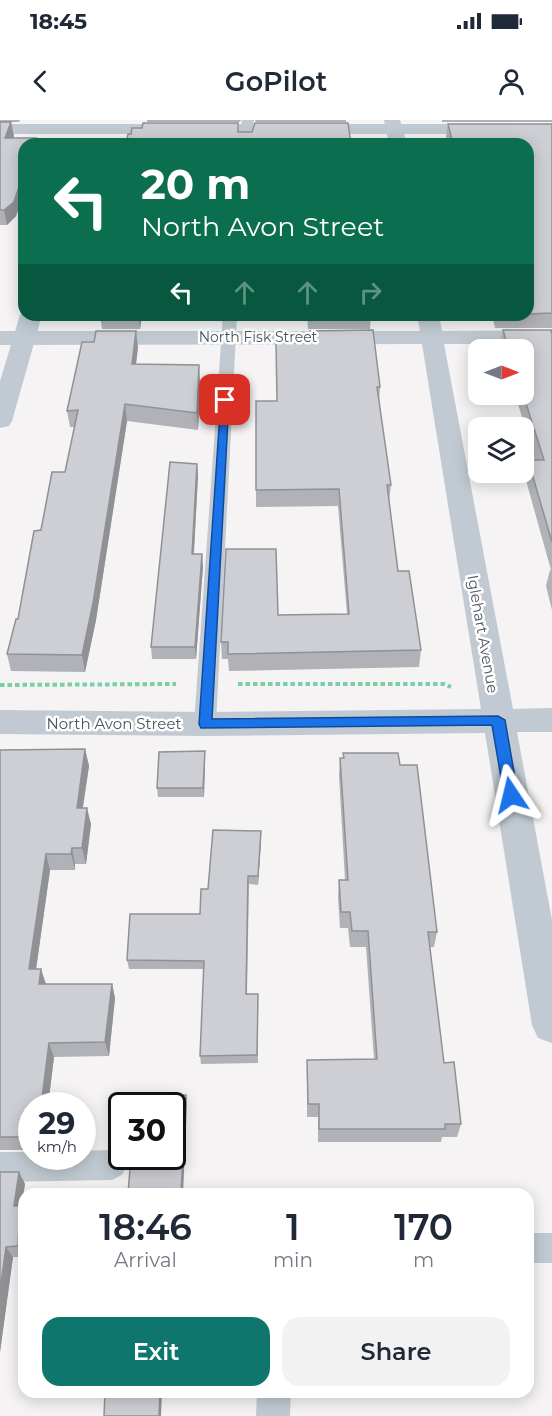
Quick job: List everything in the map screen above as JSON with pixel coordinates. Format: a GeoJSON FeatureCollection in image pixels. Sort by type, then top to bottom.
{"type":"FeatureCollection","features":[{"type":"Feature","properties":{"kind":"street"},"geometry":{"type":"LineString","coordinates":[[0,129],[395,131],[552,129]]}},
{"type":"Feature","properties":{"kind":"street"},"geometry":{"type":"LineString","coordinates":[[0,422],[29,321]]}},
{"type":"Feature","properties":{"kind":"street","name":"North Fisk Street"},"geometry":{"type":"LineString","coordinates":[[0,338],[228,338],[429,326],[552,337]]}},
{"type":"Feature","properties":{"kind":"street","name":"Iglehart Avenue"},"geometry":{"type":"LineString","coordinates":[[429,326],[552,1024]]}},
{"type":"Feature","properties":{"kind":"street","name":"North Avon Street"},"geometry":{"type":"LineString","coordinates":[[0,722],[206,724],[552,720]]}},
{"type":"Feature","properties":{"kind":"lane"},"geometry":{"type":"LineString","coordinates":[[206,724],[230,321]]}},
{"type":"Feature","properties":{"kind":"lane"},"geometry":{"type":"LineString","coordinates":[[0,1167],[108,1165]]}},
{"type":"Feature","properties":{"kind":"lane"},"geometry":{"type":"LineString","coordinates":[[534,1248],[552,1248]]}},
{"type":"Feature","properties":{"kind":"lane"},"geometry":{"type":"LineString","coordinates":[[273,1416],[274,1398]]}},
{"type":"Feature","properties":{"kind":"building"},"geometry":{"type":"Polygon","coordinates":[[[0,122],[11,122],[5,138],[18,138],[18,190],[14,202],[4,210],[0,210],[0,122]]]}},
{"type":"Feature","properties":{"kind":"building"},"geometry":{"type":"Polygon","coordinates":[[[143,123],[238,123],[238,132],[252,132],[255,123],[348,123],[350,138],[127,138],[132,128],[142,128],[143,123]]]}},
{"type":"Feature","properties":{"kind":"building"},"geometry":{"type":"Polygon","coordinates":[[[448,124],[552,124],[552,313],[534,314],[534,138],[452,138],[448,124]]]}},
{"type":"Feature","properties":{"kind":"building"},"geometry":{"type":"Polygon","coordinates":[[[373,330],[380,387],[377,387],[391,485],[387,485],[398,571],[409,571],[421,650],[228,654],[228,642],[221,642],[226,549],[276,549],[278,615],[349,614],[339,489],[256,490],[256,401],[277,401],[276,343],[311,343],[310,331],[373,330]]]}},
{"type":"Feature","properties":{"kind":"building"},"geometry":{"type":"Polygon","coordinates":[[[503,330],[552,330],[552,542],[534,480],[534,460],[544,460],[534,429],[534,417],[530,417],[526,405],[534,405],[534,339],[506,339],[503,330]]]}},
{"type":"Feature","properties":{"kind":"building"},"geometry":{"type":"Polygon","coordinates":[[[96,331],[136,331],[132,364],[199,365],[197,413],[125,404],[93,603],[82,655],[7,654],[16,619],[18,619],[34,531],[41,530],[52,472],[65,472],[78,410],[67,411],[82,342],[94,342],[96,331]]]}},
{"type":"Feature","properties":{"kind":"building"},"geometry":{"type":"Polygon","coordinates":[[[170,462],[197,464],[192,554],[202,554],[195,647],[151,647],[170,462]]]}},
{"type":"Feature","properties":{"kind":"building"},"geometry":{"type":"Polygon","coordinates":[[[85,749],[77,808],[87,808],[82,848],[72,848],[71,854],[46,854],[29,969],[41,969],[39,984],[112,984],[105,1042],[49,1043],[43,1092],[18,1092],[18,1137],[0,1137],[0,750],[85,749]]]}},
{"type":"Feature","properties":{"kind":"building"},"geometry":{"type":"Polygon","coordinates":[[[205,751],[203,788],[157,788],[159,752],[205,751]]]}},
{"type":"Feature","properties":{"kind":"building"},"geometry":{"type":"Polygon","coordinates":[[[343,753],[398,753],[400,765],[417,765],[437,932],[428,932],[444,1063],[454,1062],[461,1124],[445,1124],[445,1129],[319,1129],[319,1104],[308,1104],[307,1060],[377,1059],[368,931],[352,931],[350,912],[341,912],[339,880],[348,880],[340,758],[344,758],[343,753]]]}},
{"type":"Feature","properties":{"kind":"building"},"geometry":{"type":"Polygon","coordinates":[[[213,830],[261,831],[258,876],[248,876],[246,994],[258,994],[257,1055],[200,1056],[204,961],[127,960],[130,914],[200,914],[201,889],[208,889],[213,830]]]}},
{"type":"Feature","properties":{"kind":"building"},"geometry":{"type":"Polygon","coordinates":[[[130,1170],[182,1170],[181,1188],[128,1188],[130,1170]]]}},
{"type":"Feature","properties":{"kind":"building"},"geometry":{"type":"Polygon","coordinates":[[[0,1172],[19,1172],[14,1206],[18,1206],[18,1246],[6,1247],[0,1291],[0,1172]]]}},
{"type":"Feature","properties":{"kind":"building"},"geometry":{"type":"Polygon","coordinates":[[[105,1398],[160,1398],[159,1416],[104,1416],[105,1398]]]}},
{"type":"Feature","properties":{"kind":"route"},"geometry":{"type":"LineString","coordinates":[[225,400],[206,724],[498,720],[511,795]]}}]}
